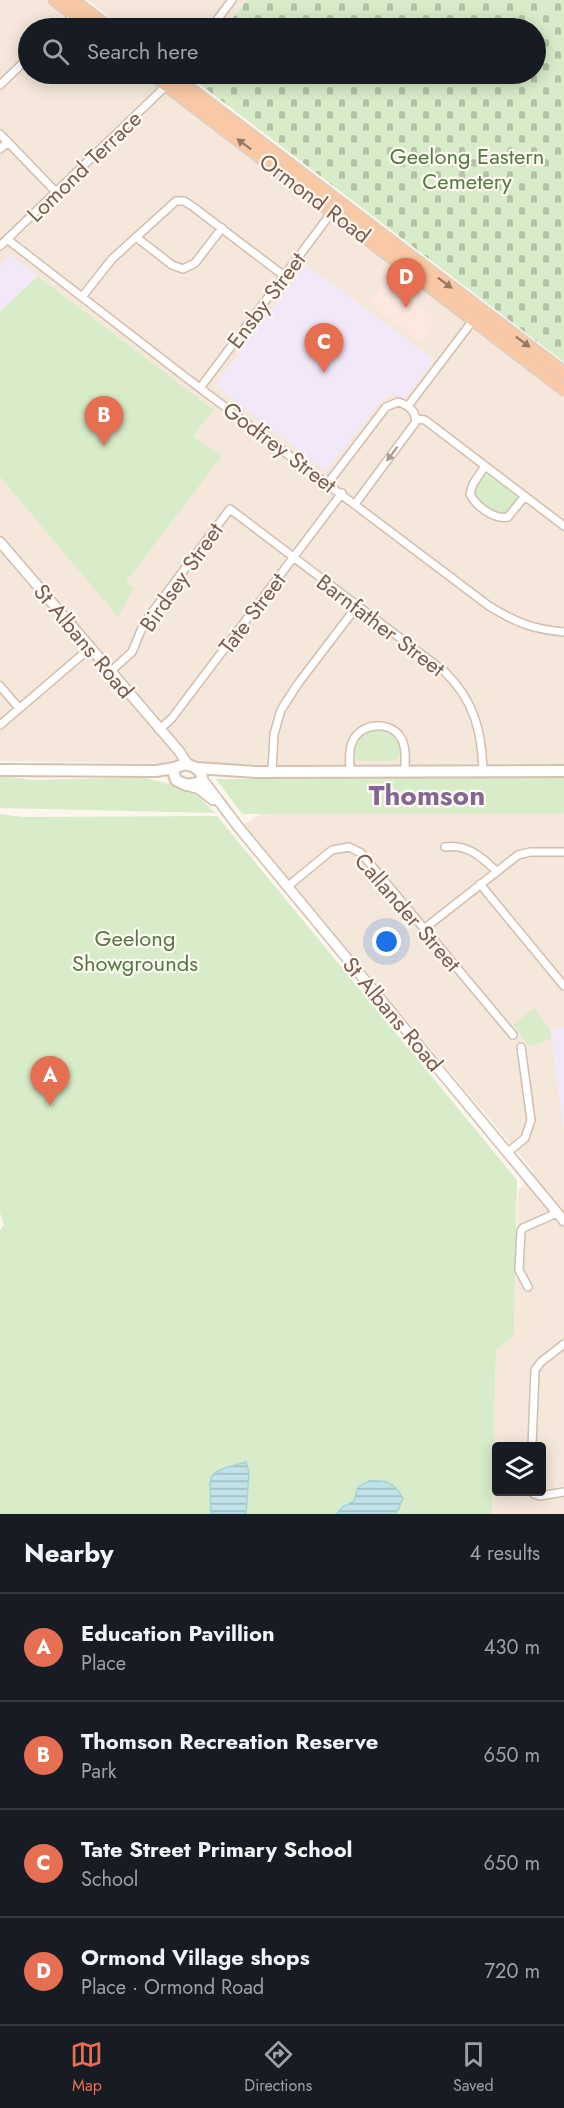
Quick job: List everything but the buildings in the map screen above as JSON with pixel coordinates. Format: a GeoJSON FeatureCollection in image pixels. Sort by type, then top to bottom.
{"type":"FeatureCollection","features":[{"type":"Feature","properties":{"kind":"highway"},"geometry":{"type":"LineString","coordinates":[[55,0],[79,18]]}},
{"type":"Feature","properties":{"kind":"highway"},"geometry":{"type":"LineString","coordinates":[[72,0],[96,18]]}},
{"type":"Feature","properties":{"kind":"highway","name":"Ormond Road"},"geometry":{"type":"LineString","coordinates":[[180,84],[332,212],[564,373]]}},
{"type":"Feature","properties":{"kind":"highway","name":"Ormond Road"},"geometry":{"type":"LineString","coordinates":[[181,84],[478,315],[564,389]]}},
{"type":"Feature","properties":{"kind":"main road"},"geometry":{"type":"LineString","coordinates":[[0,770],[156,771],[192,766],[231,771],[564,771]]}},
{"type":"Feature","properties":{"kind":"main road"},"geometry":{"type":"LineString","coordinates":[[192,766],[201,772],[202,779]]}},
{"type":"Feature","properties":{"kind":"main road"},"geometry":{"type":"LineString","coordinates":[[175,768],[175,778],[184,784]]}},
{"type":"Feature","properties":{"kind":"main road"},"geometry":{"type":"LineString","coordinates":[[125,771],[184,784],[197,784],[202,779],[231,771]]}},
{"type":"Feature","properties":{"kind":"street"},"geometry":{"type":"LineString","coordinates":[[218,18],[232,0]]}},
{"type":"Feature","properties":{"kind":"street"},"geometry":{"type":"LineString","coordinates":[[72,18],[75,15]]}},
{"type":"Feature","properties":{"kind":"street"},"geometry":{"type":"LineString","coordinates":[[0,85],[18,68]]}},
{"type":"Feature","properties":{"kind":"street","name":"Lomond Terrace"},"geometry":{"type":"LineString","coordinates":[[0,246],[165,84]]}},
{"type":"Feature","properties":{"kind":"street"},"geometry":{"type":"LineString","coordinates":[[0,134],[56,192]]}},
{"type":"Feature","properties":{"kind":"street"},"geometry":{"type":"LineString","coordinates":[[0,149],[8,142]]}},
{"type":"Feature","properties":{"kind":"street"},"geometry":{"type":"LineString","coordinates":[[82,297],[105,267],[176,201],[189,203],[284,275]]}},
{"type":"Feature","properties":{"kind":"street","name":"Ensby Street"},"geometry":{"type":"LineString","coordinates":[[200,388],[332,212]]}},
{"type":"Feature","properties":{"kind":"street"},"geometry":{"type":"LineString","coordinates":[[136,237],[172,265],[183,269],[195,263],[222,228]]}},
{"type":"Feature","properties":{"kind":"street","name":"Godfrey Street"},"geometry":{"type":"LineString","coordinates":[[7,240],[489,606],[507,617],[539,630],[564,632]]}},
{"type":"Feature","properties":{"kind":"street"},"geometry":{"type":"LineString","coordinates":[[408,406],[478,315]]}},
{"type":"Feature","properties":{"kind":"street"},"geometry":{"type":"LineString","coordinates":[[328,483],[386,407],[398,402],[408,406],[413,410],[416,419]]}},
{"type":"Feature","properties":{"kind":"street"},"geometry":{"type":"LineString","coordinates":[[416,419],[425,420],[564,526]]}},
{"type":"Feature","properties":{"kind":"street"},"geometry":{"type":"LineString","coordinates":[[355,504],[416,419]]}},
{"type":"Feature","properties":{"kind":"street"},"geometry":{"type":"LineString","coordinates":[[485,466],[473,484],[470,494],[474,501],[488,512],[498,518],[508,518],[525,496]]}},
{"type":"Feature","properties":{"kind":"street","name":"Tate Street"},"geometry":{"type":"LineString","coordinates":[[159,730],[172,718],[342,493]]}},
{"type":"Feature","properties":{"kind":"street","name":"Barnfather Street"},"geometry":{"type":"LineString","coordinates":[[230,509],[456,683],[477,720],[482,741],[483,772]]}},
{"type":"Feature","properties":{"kind":"street","name":"Birdsey Street"},"geometry":{"type":"LineString","coordinates":[[110,672],[132,652],[149,616],[230,509]]}},
{"type":"Feature","properties":{"kind":"street","name":"St Albans Road"},"geometry":{"type":"LineString","coordinates":[[0,542],[3,553],[90,648],[192,766]]}},
{"type":"Feature","properties":{"kind":"street"},"geometry":{"type":"LineString","coordinates":[[272,771],[274,734],[281,710],[297,685],[357,606]]}},
{"type":"Feature","properties":{"kind":"street"},"geometry":{"type":"LineString","coordinates":[[0,725],[90,648]]}},
{"type":"Feature","properties":{"kind":"street"},"geometry":{"type":"LineString","coordinates":[[0,686],[19,708]]}},
{"type":"Feature","properties":{"kind":"street"},"geometry":{"type":"LineString","coordinates":[[350,770],[351,745],[354,739],[363,730],[374,726],[387,727],[399,735],[405,752],[405,771]]}},
{"type":"Feature","properties":{"kind":"street","name":"St Albans Road"},"geometry":{"type":"LineString","coordinates":[[168,740],[176,756],[175,768]]}},
{"type":"Feature","properties":{"kind":"street","name":"St Albans Road"},"geometry":{"type":"LineString","coordinates":[[202,779],[222,807],[564,1221]]}},
{"type":"Feature","properties":{"kind":"street","name":"St Albans Road"},"geometry":{"type":"LineString","coordinates":[[184,784],[199,789],[222,807]]}},
{"type":"Feature","properties":{"kind":"street"},"geometry":{"type":"LineString","coordinates":[[445,847],[457,846],[473,851],[496,871]]}},
{"type":"Feature","properties":{"kind":"street","name":"Callander Street"},"geometry":{"type":"LineString","coordinates":[[287,886],[332,850],[349,847],[361,853],[513,1035]]}},
{"type":"Feature","properties":{"kind":"street"},"geometry":{"type":"LineString","coordinates":[[425,928],[496,871],[523,853],[564,852]]}},
{"type":"Feature","properties":{"kind":"street"},"geometry":{"type":"LineString","coordinates":[[480,884],[564,986]]}},
{"type":"Feature","properties":{"kind":"street"},"geometry":{"type":"LineString","coordinates":[[507,1153],[525,1138],[530,1122],[521,1047]]}},
{"type":"Feature","properties":{"kind":"street"},"geometry":{"type":"LineString","coordinates":[[528,1287],[519,1270],[521,1231],[557,1213]]}},
{"type":"Feature","properties":{"kind":"street"},"geometry":{"type":"LineString","coordinates":[[532,1442],[534,1370],[540,1362],[564,1344]]}},
{"type":"Feature","properties":{"kind":"street"},"geometry":{"type":"LineString","coordinates":[[546,1495],[564,1492]]}},
{"type":"Feature","properties":{"kind":"shaded area"},"geometry":{"type":"Polygon","coordinates":[[[0,0],[45,0],[69,18],[18,18],[18,84],[155,84],[564,394],[564,764],[283,765],[0,761],[0,477],[118,617],[126,582],[222,456],[193,436],[214,410],[38,276],[0,312],[0,0]],[[306,265],[215,385],[380,401],[394,394],[404,398],[434,360],[306,265]]]}},
{"type":"Feature","properties":{"kind":"shaded area"},"geometry":{"type":"Polygon","coordinates":[[[87,0],[247,0],[233,18],[111,18],[87,0]]]}},
{"type":"Feature","properties":{"kind":"shaded area"},"geometry":{"type":"Polygon","coordinates":[[[11,255],[37,276],[0,311],[0,266],[11,255]]]}},
{"type":"Feature","properties":{"kind":"shaded area"},"geometry":{"type":"Polygon","coordinates":[[[306,265],[434,360],[404,399],[393,394],[384,397],[326,471],[215,385],[306,265]]]}},
{"type":"Feature","properties":{"kind":"shaded area"},"geometry":{"type":"Polygon","coordinates":[[[386,280],[436,320],[419,342],[368,302],[386,280]]]}},
{"type":"Feature","properties":{"kind":"shaded area"},"geometry":{"type":"Polygon","coordinates":[[[564,808],[564,1027],[551,1029],[564,1131],[564,1514],[492,1514],[492,1496],[546,1496],[546,1442],[494,1442],[496,1350],[514,1336],[518,1191],[534,1172],[243,825],[262,813],[564,808]]]}},
{"type":"Feature","properties":{"kind":"shaded area"},"geometry":{"type":"Polygon","coordinates":[[[564,1027],[564,1131],[550,1029],[564,1027]]]}},
{"type":"Feature","properties":{"kind":"green space","name":"Geelong Eastern Cemetery"},"geometry":{"type":"Polygon","coordinates":[[[247,0],[564,0],[564,362],[200,84],[546,84],[546,18],[233,18],[247,0]]]}},
{"type":"Feature","properties":{"kind":"green space"},"geometry":{"type":"Polygon","coordinates":[[[38,276],[214,410],[193,436],[222,456],[126,582],[134,588],[118,617],[0,477],[0,312],[38,276]]]}},
{"type":"Feature","properties":{"kind":"green space"},"geometry":{"type":"Polygon","coordinates":[[[489,472],[517,493],[517,499],[507,515],[491,510],[475,494],[473,489],[484,474],[489,472]]]}},
{"type":"Feature","properties":{"kind":"green space"},"geometry":{"type":"Polygon","coordinates":[[[371,730],[386,732],[394,737],[400,748],[397,758],[393,761],[358,761],[355,756],[355,747],[371,730]]]}},
{"type":"Feature","properties":{"kind":"green space"},"geometry":{"type":"Polygon","coordinates":[[[0,776],[35,780],[141,777],[191,789],[215,813],[0,808],[0,776]]]}},
{"type":"Feature","properties":{"kind":"green space"},"geometry":{"type":"Polygon","coordinates":[[[564,777],[564,813],[242,814],[216,779],[564,777]]]}},
{"type":"Feature","properties":{"kind":"green space","name":"Geelong Showgrounds"},"geometry":{"type":"Polygon","coordinates":[[[0,814],[23,817],[217,816],[517,1180],[514,1336],[496,1350],[492,1514],[0,1514],[0,1230],[4,1225],[0,1213],[0,814]]]}},
{"type":"Feature","properties":{"kind":"green space"},"geometry":{"type":"Polygon","coordinates":[[[534,1008],[550,1029],[552,1039],[529,1046],[513,1025],[534,1008]]]}},
{"type":"Feature","properties":{"kind":"water"},"geometry":{"type":"Polygon","coordinates":[[[246,1462],[249,1473],[246,1514],[211,1514],[210,1482],[212,1476],[222,1469],[246,1462]]]}},
{"type":"Feature","properties":{"kind":"water"},"geometry":{"type":"Polygon","coordinates":[[[369,1481],[381,1481],[393,1485],[403,1498],[395,1514],[336,1514],[344,1506],[354,1501],[358,1487],[369,1481]]]}},
{"type":"Feature","properties":{"kind":"place","name":"Ormond Village shops"},"geometry":{"type":"Point","coordinates":[406,308]}},
{"type":"Feature","properties":{"kind":"place","name":"Tate Street Primary School"},"geometry":{"type":"Point","coordinates":[324,373]}},
{"type":"Feature","properties":{"kind":"place","name":"Thomson Recreation Reserve"},"geometry":{"type":"Point","coordinates":[104,446]}},
{"type":"Feature","properties":{"kind":"place","name":"Education Pavillion"},"geometry":{"type":"Point","coordinates":[50,1106]}},
{"type":"Feature","properties":{"kind":"district","name":"Thomson"},"geometry":{"type":"Point","coordinates":[427,795]}}]}
